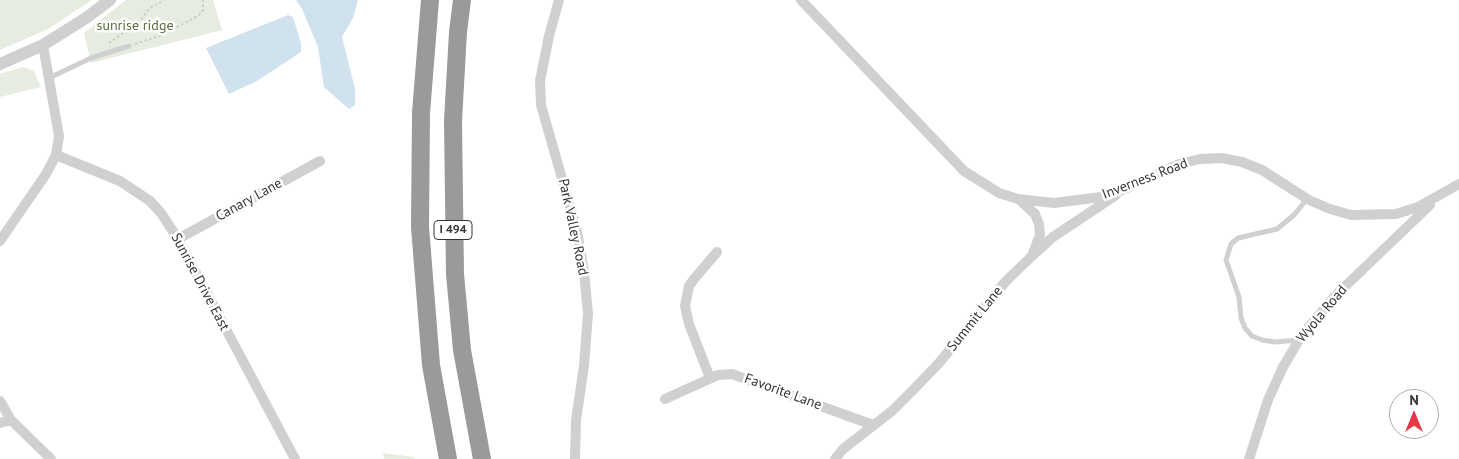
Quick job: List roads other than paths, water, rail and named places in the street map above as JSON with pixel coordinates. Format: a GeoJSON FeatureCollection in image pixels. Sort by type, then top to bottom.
{"type":"FeatureCollection","features":[{"type":"Feature","properties":{"kind":"highway","name":"I 494"},"geometry":{"type":"LineString","coordinates":[[430,0],[421,112],[420,227],[431,365],[448,459]]}},
{"type":"Feature","properties":{"kind":"highway","name":"I 494"},"geometry":{"type":"LineString","coordinates":[[462,0],[456,50],[452,121],[455,274],[462,350],[482,459]]}},
{"type":"Feature","properties":{"kind":"street"},"geometry":{"type":"LineString","coordinates":[[0,64],[43,45],[86,18],[110,0]]}},
{"type":"Feature","properties":{"kind":"street","name":"Park Valley Road"},"geometry":{"type":"LineString","coordinates":[[559,0],[549,36],[540,82],[541,105],[577,231],[588,313],[584,366],[576,420],[575,459]]}},
{"type":"Feature","properties":{"kind":"street","name":"Inverness Road"},"geometry":{"type":"LineString","coordinates":[[801,0],[964,172],[993,190],[1018,199],[1054,203],[1079,201],[1125,189],[1179,164],[1200,159],[1222,158],[1262,170],[1307,198],[1330,209],[1351,214],[1374,216],[1396,214],[1418,207],[1459,184]]}},
{"type":"Feature","properties":{"kind":"street"},"geometry":{"type":"LineString","coordinates":[[0,241],[46,174],[56,155],[59,136],[43,45]]}},
{"type":"Feature","properties":{"kind":"street","name":"Sunrise Drive East"},"geometry":{"type":"LineString","coordinates":[[56,155],[98,171],[135,190],[150,201],[161,213],[178,239],[295,459]]}},
{"type":"Feature","properties":{"kind":"street","name":"Canary Lane"},"geometry":{"type":"LineString","coordinates":[[178,239],[320,161]]}},
{"type":"Feature","properties":{"kind":"street","name":"Summit Lane"},"geometry":{"type":"LineString","coordinates":[[836,459],[843,449],[892,411],[940,363],[989,301],[1032,256],[1053,237],[1125,189]]}},
{"type":"Feature","properties":{"kind":"street","name":"Wyola Road"},"geometry":{"type":"LineString","coordinates":[[1249,459],[1268,400],[1299,340],[1335,296],[1438,197]]}},
{"type":"Feature","properties":{"kind":"street"},"geometry":{"type":"LineString","coordinates":[[1018,199],[1035,214],[1039,224],[1040,235],[1032,256]]}},
{"type":"Feature","properties":{"kind":"street"},"geometry":{"type":"LineString","coordinates":[[710,378],[689,324],[686,306],[689,286],[717,252]]}},
{"type":"Feature","properties":{"kind":"street","name":"Favorite Lane"},"geometry":{"type":"LineString","coordinates":[[665,399],[718,375],[732,374],[746,377],[873,425]]}},
{"type":"Feature","properties":{"kind":"street"},"geometry":{"type":"LineString","coordinates":[[0,401],[11,420],[51,459]]}},
{"type":"Feature","properties":{"kind":"street"},"geometry":{"type":"LineString","coordinates":[[0,423],[11,420]]}},
{"type":"Feature","properties":{"kind":"lane"},"geometry":{"type":"LineString","coordinates":[[49,78],[112,51],[129,46]]}},
{"type":"Feature","properties":{"kind":"lane"},"geometry":{"type":"LineString","coordinates":[[1299,340],[1275,342],[1262,340],[1252,336],[1244,328],[1239,297],[1226,260],[1227,251],[1238,238],[1277,229],[1294,215],[1307,198]]}},
{"type":"Feature","properties":{"kind":"water"},"geometry":{"type":"Polygon","coordinates":[[[296,0],[358,0],[353,18],[342,37],[355,89],[355,105],[349,109],[324,87],[318,47],[302,9],[296,0]]]}},
{"type":"Feature","properties":{"kind":"water"},"geometry":{"type":"Polygon","coordinates":[[[288,15],[293,17],[301,43],[301,52],[257,81],[229,94],[206,48],[288,15]]]}},
{"type":"Feature","properties":{"kind":"park label","name":"sunrise ridge"},"geometry":{"type":"Point","coordinates":[135,26]}}]}
